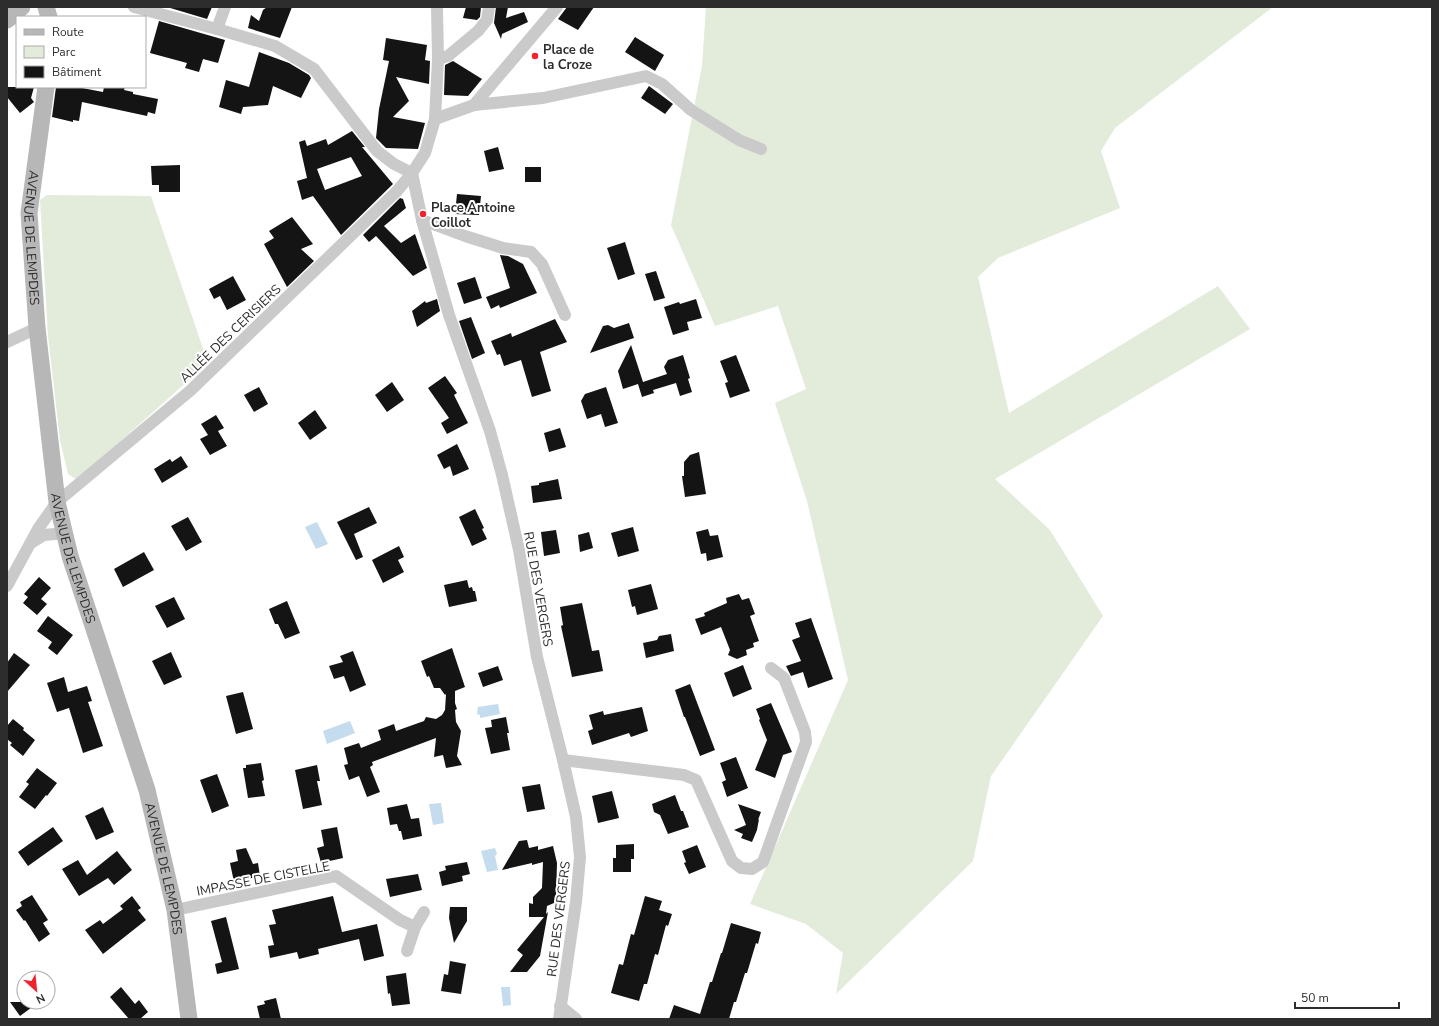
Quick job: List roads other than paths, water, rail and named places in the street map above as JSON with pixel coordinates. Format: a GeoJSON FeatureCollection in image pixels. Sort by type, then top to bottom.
{"type":"FeatureCollection","features":[{"type":"Feature","properties":{"kind":"street"},"geometry":{"type":"LineString","coordinates":[[7,20],[22,7]]}},
{"type":"Feature","properties":{"kind":"street"},"geometry":{"type":"LineString","coordinates":[[134,7],[276,46],[314,69],[377,151],[394,164],[412,173],[425,153],[435,119],[438,59],[437,7]]}},
{"type":"Feature","properties":{"kind":"street"},"geometry":{"type":"LineString","coordinates":[[217,29],[225,7]]}},
{"type":"Feature","properties":{"kind":"street"},"geometry":{"type":"LineString","coordinates":[[438,59],[448,56],[478,31],[487,20],[489,7]]}},
{"type":"Feature","properties":{"kind":"street"},"geometry":{"type":"LineString","coordinates":[[474,105],[557,7]]}},
{"type":"Feature","properties":{"kind":"street"},"geometry":{"type":"LineString","coordinates":[[435,119],[474,105],[543,98],[646,76],[662,84],[697,114],[739,140],[761,149]]}},
{"type":"Feature","properties":{"kind":"street","name":"AVENUE DE LEMPDES"},"geometry":{"type":"LineString","coordinates":[[46,88],[29,213],[37,328],[57,502],[64,533],[147,790],[175,910],[189,1019]]}},
{"type":"Feature","properties":{"kind":"street","name":"RUE DES VERGERS"},"geometry":{"type":"LineString","coordinates":[[412,173],[422,220],[449,315],[490,431],[502,475],[519,550],[537,658],[576,817],[580,857],[576,902],[559,1019]]}},
{"type":"Feature","properties":{"kind":"street","name":"ALLÉE DES CERISIERS"},"geometry":{"type":"LineString","coordinates":[[7,586],[38,528],[57,502],[192,390],[397,191],[412,173]]}},
{"type":"Feature","properties":{"kind":"street"},"geometry":{"type":"LineString","coordinates":[[422,220],[503,248],[531,252],[542,264],[565,315]]}},
{"type":"Feature","properties":{"kind":"street"},"geometry":{"type":"LineString","coordinates":[[7,342],[37,328]]}},
{"type":"Feature","properties":{"kind":"street"},"geometry":{"type":"LineString","coordinates":[[31,543],[44,535],[64,533]]}},
{"type":"Feature","properties":{"kind":"street"},"geometry":{"type":"LineString","coordinates":[[563,760],[684,775],[696,780],[732,861],[741,868],[752,869],[763,862],[806,742],[805,732],[784,678],[771,668]]}},
{"type":"Feature","properties":{"kind":"street","name":"IMPASSE DE CISTELLE"},"geometry":{"type":"LineString","coordinates":[[175,910],[336,876],[400,920],[415,927]]}},
{"type":"Feature","properties":{"kind":"street"},"geometry":{"type":"LineString","coordinates":[[407,951],[415,927],[424,912]]}},
{"type":"Feature","properties":{"kind":"street"},"geometry":{"type":"LineString","coordinates":[[560,1006],[576,1019]]}},
{"type":"Feature","properties":{"kind":"water"},"geometry":{"type":"Polygon","coordinates":[[[317,522],[328,544],[316,549],[305,527],[317,522]]]}},
{"type":"Feature","properties":{"kind":"water"},"geometry":{"type":"Polygon","coordinates":[[[498,704],[500,714],[480,718],[480,715],[477,714],[478,707],[498,704]]]}},
{"type":"Feature","properties":{"kind":"water"},"geometry":{"type":"Polygon","coordinates":[[[350,721],[355,733],[327,744],[323,731],[350,721]]]}},
{"type":"Feature","properties":{"kind":"water"},"geometry":{"type":"Polygon","coordinates":[[[441,803],[444,823],[433,825],[429,804],[441,803]]]}},
{"type":"Feature","properties":{"kind":"water"},"geometry":{"type":"Polygon","coordinates":[[[495,848],[498,870],[487,872],[481,851],[495,848]]]}},
{"type":"Feature","properties":{"kind":"water"},"geometry":{"type":"Polygon","coordinates":[[[501,987],[510,987],[511,1005],[503,1006],[501,987]]]}},
{"type":"Feature","properties":{"kind":"place","name":"Place de la Croze"},"geometry":{"type":"Point","coordinates":[535,56]}},
{"type":"Feature","properties":{"kind":"place","name":"Place Antoine Coillot"},"geometry":{"type":"Point","coordinates":[423,214]}}]}
